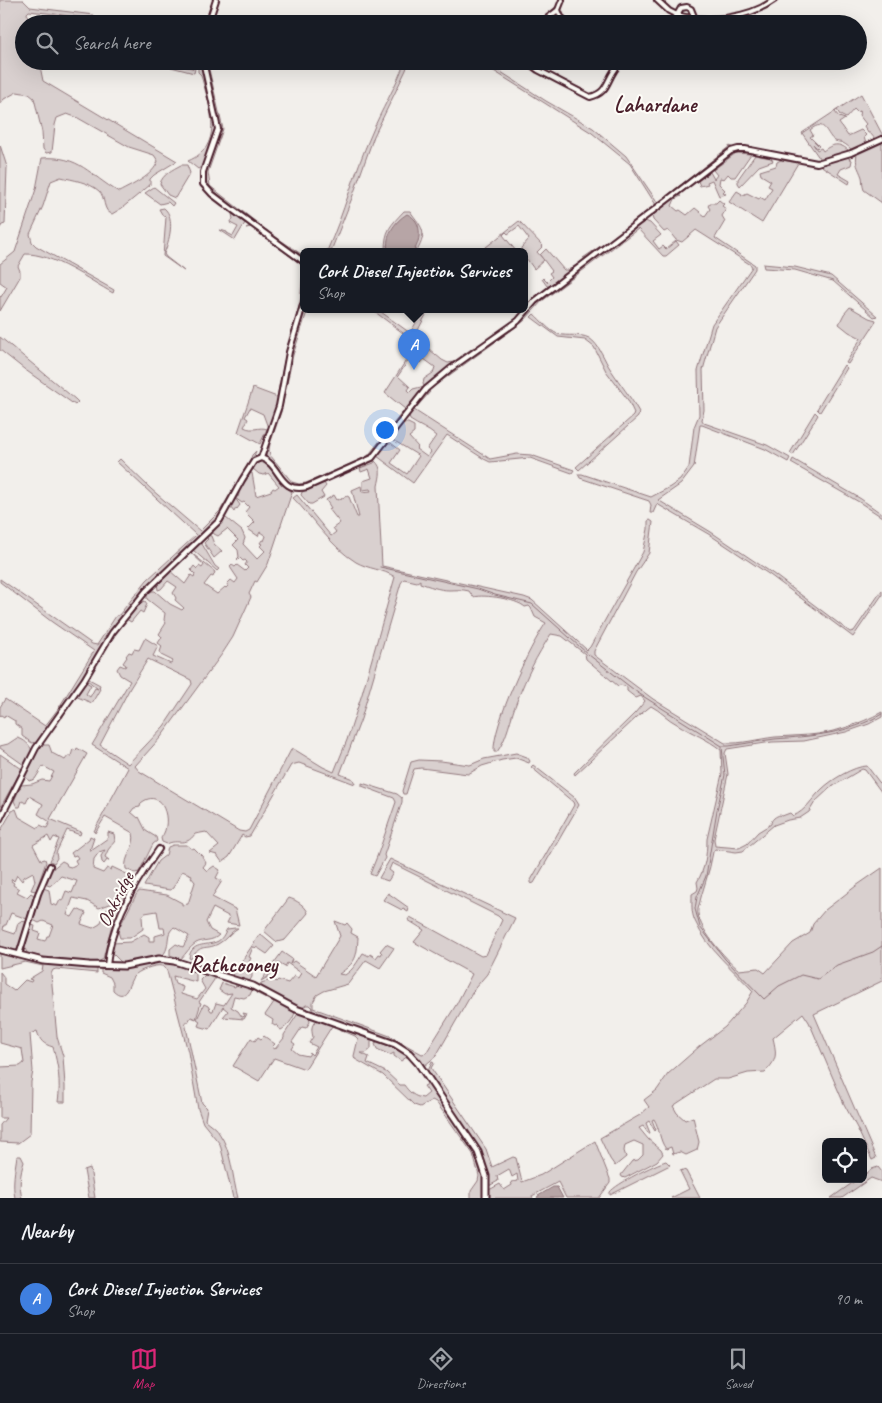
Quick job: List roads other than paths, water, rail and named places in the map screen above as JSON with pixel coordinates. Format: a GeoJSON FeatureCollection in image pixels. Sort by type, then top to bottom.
{"type":"FeatureCollection","features":[{"type":"Feature","properties":{"kind":"street"},"geometry":{"type":"LineString","coordinates":[[211,15],[216,0]]}},
{"type":"Feature","properties":{"kind":"street"},"geometry":{"type":"LineString","coordinates":[[552,15],[558,10],[562,0]]}},
{"type":"Feature","properties":{"kind":"street"},"geometry":{"type":"LineString","coordinates":[[658,0],[669,11],[677,15],[682,8],[687,7],[691,9],[693,15]]}},
{"type":"Feature","properties":{"kind":"street"},"geometry":{"type":"LineString","coordinates":[[737,15],[753,11],[774,0]]}},
{"type":"Feature","properties":{"kind":"street"},"geometry":{"type":"LineString","coordinates":[[558,10],[560,15]]}},
{"type":"Feature","properties":{"kind":"street"},"geometry":{"type":"LineString","coordinates":[[205,70],[218,129],[203,172],[204,184],[212,194],[300,259]]}},
{"type":"Feature","properties":{"kind":"street"},"geometry":{"type":"LineString","coordinates":[[538,70],[590,97],[604,89],[614,70]]}},
{"type":"Feature","properties":{"kind":"street"},"geometry":{"type":"LineString","coordinates":[[528,308],[535,301],[731,152],[745,149],[817,163],[842,156],[882,139]]}},
{"type":"Feature","properties":{"kind":"street"},"geometry":{"type":"LineString","coordinates":[[261,458],[279,406],[289,352],[301,313]]}},
{"type":"Feature","properties":{"kind":"street"},"geometry":{"type":"LineString","coordinates":[[0,819],[36,748],[84,680],[112,633],[151,585],[220,520],[254,461],[261,458],[267,460],[285,483],[290,487],[298,489],[307,487],[369,460],[428,387],[512,325],[524,313]]}},
{"type":"Feature","properties":{"kind":"street","name":"Oakridge"},"geometry":{"type":"LineString","coordinates":[[107,966],[109,946],[117,923],[160,849]]}},
{"type":"Feature","properties":{"kind":"street"},"geometry":{"type":"LineString","coordinates":[[19,955],[38,894],[50,866]]}},
{"type":"Feature","properties":{"kind":"street"},"geometry":{"type":"LineString","coordinates":[[0,950],[51,962],[107,966],[124,966],[159,959],[184,963],[253,986],[296,1009],[358,1030],[402,1048],[414,1057],[424,1070],[478,1152],[486,1176],[486,1198]]}},
{"type":"Feature","properties":{"kind":"waterway"},"geometry":{"type":"LineString","coordinates":[[380,567],[478,589],[532,604],[589,655],[638,693],[722,746],[830,733],[857,726],[882,714]]}},
{"type":"Feature","properties":{"kind":"waterway"},"geometry":{"type":"LineString","coordinates":[[722,747],[725,775],[706,876],[697,897],[695,909],[700,927],[725,959],[764,999],[779,986],[801,975],[818,979],[837,965],[873,952],[882,946]]}},
{"type":"Feature","properties":{"kind":"place","name":"Cork Diesel Injection Services"},"geometry":{"type":"Point","coordinates":[414,370]}},
{"type":"Feature","properties":{"kind":"district","name":"Lahardane"},"geometry":{"type":"Point","coordinates":[655,104]}},
{"type":"Feature","properties":{"kind":"district","name":"Rathcooney"},"geometry":{"type":"Point","coordinates":[233,964]}}]}
